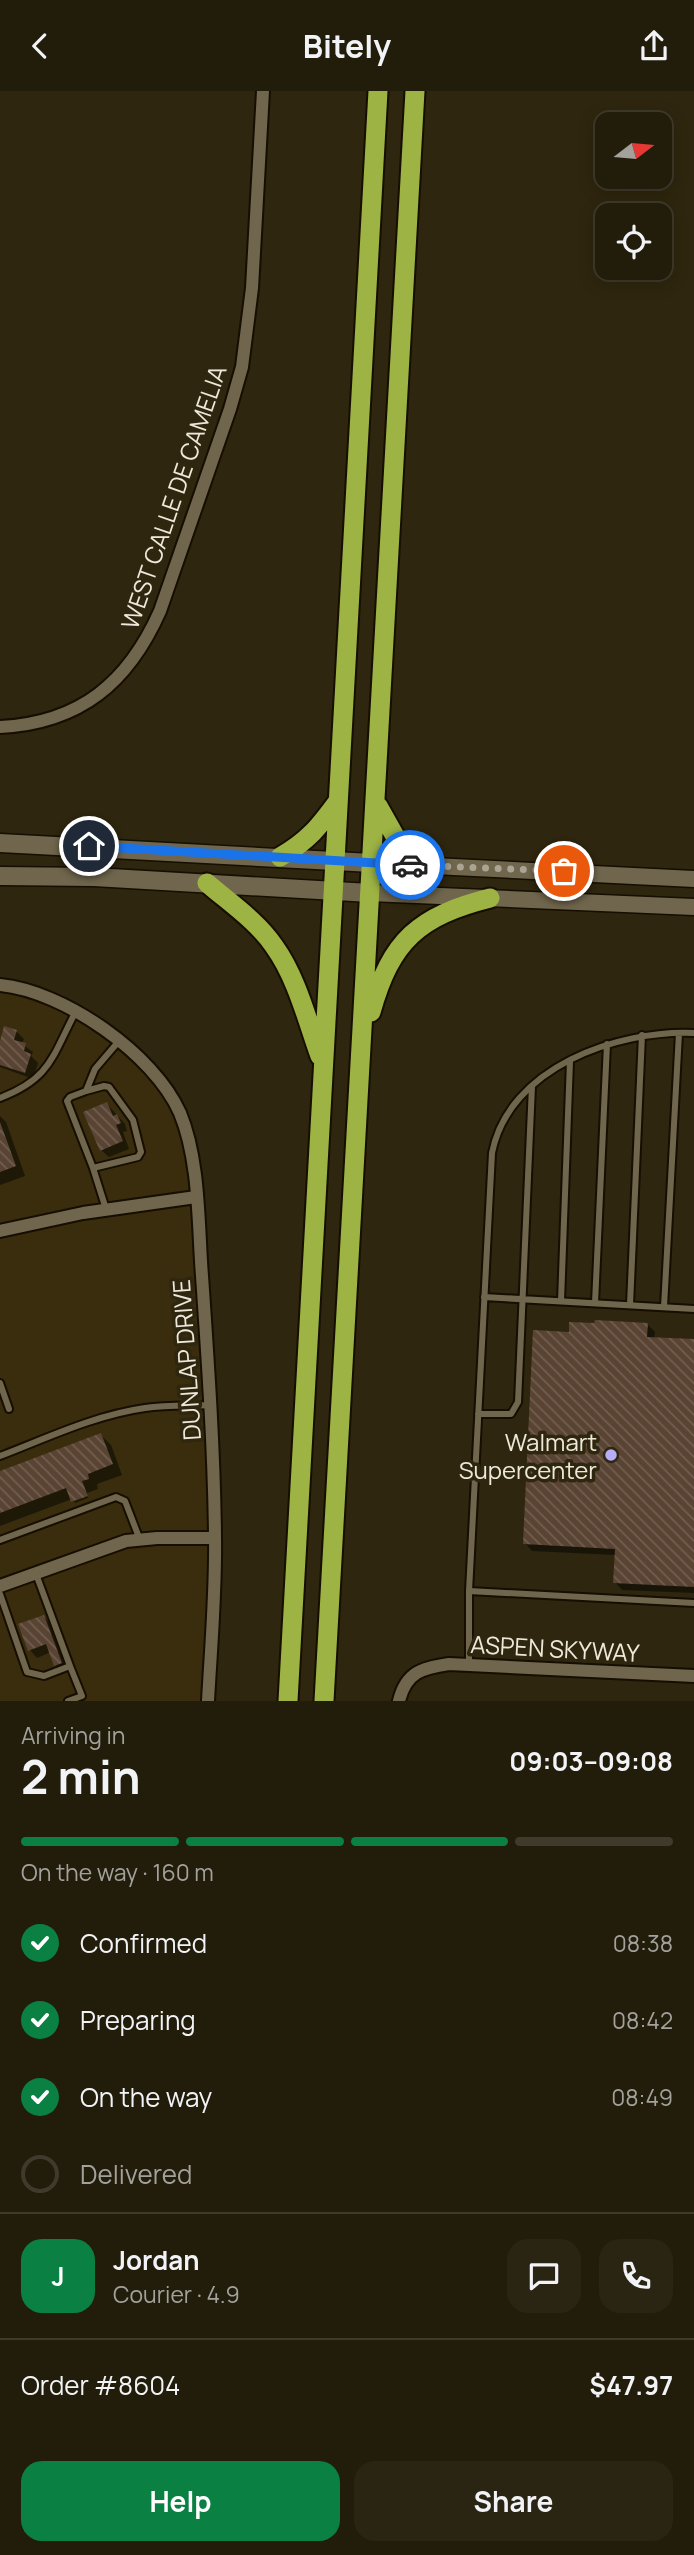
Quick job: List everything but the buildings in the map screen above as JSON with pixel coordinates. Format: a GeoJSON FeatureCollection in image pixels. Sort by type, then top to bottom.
{"type":"FeatureCollection","features":[{"type":"Feature","properties":{"kind":"highway"},"geometry":{"type":"LineString","coordinates":[[288,1701],[378,91]]}},
{"type":"Feature","properties":{"kind":"highway"},"geometry":{"type":"LineString","coordinates":[[324,1701],[415,91]]}},
{"type":"Feature","properties":{"kind":"highway"},"geometry":{"type":"LineString","coordinates":[[280,857],[302,845],[315,833],[338,801]]}},
{"type":"Feature","properties":{"kind":"highway"},"geometry":{"type":"LineString","coordinates":[[376,801],[396,838],[429,866]]}},
{"type":"Feature","properties":{"kind":"highway"},"geometry":{"type":"LineString","coordinates":[[207,883],[259,928],[274,946],[288,971],[323,1064]]}},
{"type":"Feature","properties":{"kind":"highway"},"geometry":{"type":"LineString","coordinates":[[362,1043],[378,987],[400,946],[425,922],[464,904],[490,898]]}},
{"type":"Feature","properties":{"kind":"main road"},"geometry":{"type":"LineString","coordinates":[[0,843],[372,863]]}},
{"type":"Feature","properties":{"kind":"main road"},"geometry":{"type":"LineString","coordinates":[[0,876],[94,877],[370,893]]}},
{"type":"Feature","properties":{"kind":"street","name":"WEST CALLE DE CAMELIA"},"geometry":{"type":"LineString","coordinates":[[0,727],[23,725],[53,717],[76,708],[102,691],[130,665],[155,622],[237,386],[250,313],[263,91]]}},
{"type":"Feature","properties":{"kind":"street"},"geometry":{"type":"LineString","coordinates":[[372,863],[694,879]]}},
{"type":"Feature","properties":{"kind":"street"},"geometry":{"type":"LineString","coordinates":[[370,893],[694,907]]}},
{"type":"Feature","properties":{"kind":"street","name":"DUNLAP DRIVE"},"geometry":{"type":"LineString","coordinates":[[0,985],[34,992],[75,1013],[119,1041],[150,1069],[178,1111],[187,1137],[197,1197],[211,1405],[215,1538],[208,1701]]}},
{"type":"Feature","properties":{"kind":"street"},"geometry":{"type":"LineString","coordinates":[[0,1231],[106,1209],[197,1197]]}},
{"type":"Feature","properties":{"kind":"street"},"geometry":{"type":"LineString","coordinates":[[0,1585],[108,1546],[140,1539],[215,1538]]}},
{"type":"Feature","properties":{"kind":"street","name":"ASPEN SKYWAY"},"geometry":{"type":"LineString","coordinates":[[399,1701],[402,1689],[416,1672],[438,1665],[469,1664],[694,1676]]}},
{"type":"Feature","properties":{"kind":"lane"},"geometry":{"type":"LineString","coordinates":[[0,1098],[28,1086],[41,1076],[75,1013]]}},
{"type":"Feature","properties":{"kind":"lane"},"geometry":{"type":"LineString","coordinates":[[664,1307],[679,1033]]}},
{"type":"Feature","properties":{"kind":"lane"},"geometry":{"type":"LineString","coordinates":[[469,1664],[469,1591],[495,1135],[508,1114],[532,1086],[586,1051],[642,1035],[694,1033]]}},
{"type":"Feature","properties":{"kind":"lane"},"geometry":{"type":"LineString","coordinates":[[630,1305],[642,1035]]}},
{"type":"Feature","properties":{"kind":"lane"},"geometry":{"type":"LineString","coordinates":[[86,1091],[96,1069],[119,1041]]}},
{"type":"Feature","properties":{"kind":"lane"},"geometry":{"type":"LineString","coordinates":[[595,1303],[607,1044]]}},
{"type":"Feature","properties":{"kind":"lane"},"geometry":{"type":"LineString","coordinates":[[561,1301],[570,1061]]}},
{"type":"Feature","properties":{"kind":"lane"},"geometry":{"type":"LineString","coordinates":[[93,1168],[138,1157],[141,1152],[132,1120],[109,1087],[104,1086],[70,1097],[67,1101],[106,1209]]}},
{"type":"Feature","properties":{"kind":"lane"},"geometry":{"type":"LineString","coordinates":[[478,1414],[511,1414],[516,1409],[532,1086]]}},
{"type":"Feature","properties":{"kind":"lane"},"geometry":{"type":"LineString","coordinates":[[484,1297],[694,1309]]}},
{"type":"Feature","properties":{"kind":"lane"},"geometry":{"type":"LineString","coordinates":[[0,1383],[9,1409]]}},
{"type":"Feature","properties":{"kind":"lane"},"geometry":{"type":"LineString","coordinates":[[0,1455],[128,1411],[211,1405]]}},
{"type":"Feature","properties":{"kind":"lane"},"geometry":{"type":"LineString","coordinates":[[0,1540],[116,1497],[125,1501],[140,1539]]}},
{"type":"Feature","properties":{"kind":"lane"},"geometry":{"type":"LineString","coordinates":[[36,1572],[82,1696],[68,1701]]}},
{"type":"Feature","properties":{"kind":"lane"},"geometry":{"type":"LineString","coordinates":[[469,1591],[694,1603]]}},
{"type":"Feature","properties":{"kind":"lane"},"geometry":{"type":"LineString","coordinates":[[0,1594],[27,1672],[44,1676],[70,1666]]}},
{"type":"Feature","properties":{"kind":"shaded area"},"geometry":{"type":"Polygon","coordinates":[[[0,985],[75,1013],[150,1069],[187,1137],[211,1405],[208,1701],[0,1701],[0,985]]]}},
{"type":"Feature","properties":{"kind":"way so far"},"geometry":{"type":"LineString","coordinates":[[410,865],[564,871]]}},
{"type":"Feature","properties":{"kind":"place","name":"Walmart Supercenter"},"geometry":{"type":"Point","coordinates":[611,1455]}},
{"type":"Feature","properties":{"kind":"route"},"geometry":{"type":"LineString","coordinates":[[89,846],[410,865]]}}]}
